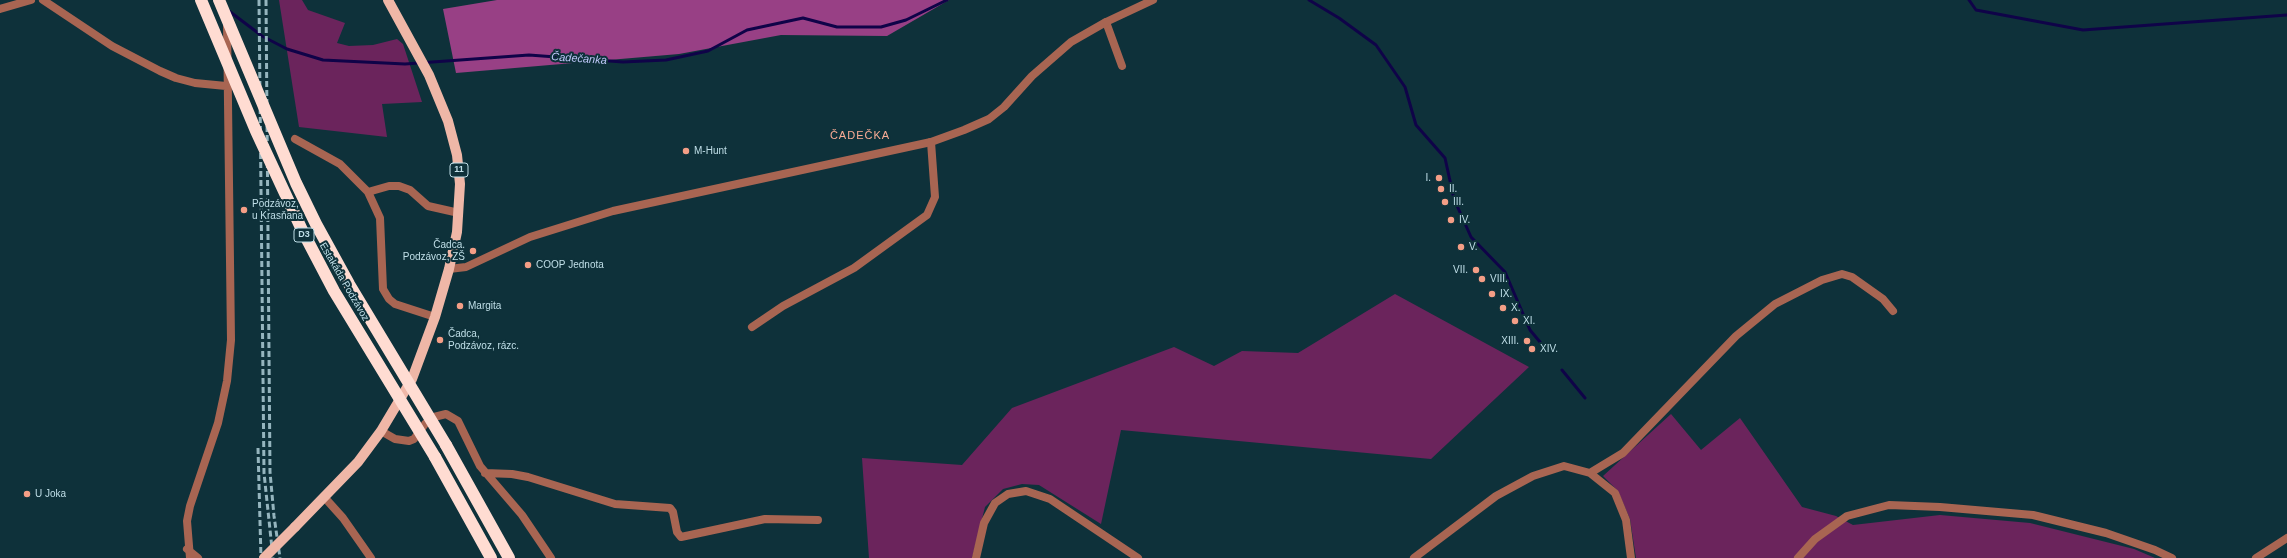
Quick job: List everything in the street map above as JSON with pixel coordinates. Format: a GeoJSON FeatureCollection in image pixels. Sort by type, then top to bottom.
{"type":"FeatureCollection","features":[{"type":"Feature","properties":{"kind":"highway","name":"Estakáda Podzávoz"},"geometry":{"type":"LineString","coordinates":[[201,0],[256,131],[302,230],[334,291],[435,457],[491,558]]}},
{"type":"Feature","properties":{"kind":"highway","name":"Estakáda Podzávoz"},"geometry":{"type":"LineString","coordinates":[[223,1],[293,176],[313,218],[349,284],[446,445],[509,558]]}},
{"type":"Feature","properties":{"kind":"main road","name":"11"},"geometry":{"type":"LineString","coordinates":[[264,558],[325,498],[358,462],[381,431],[412,379],[435,317],[449,269],[459,213],[460,184],[455,145],[444,108],[429,75],[388,0]]}},
{"type":"Feature","properties":{"kind":"street"},"geometry":{"type":"LineString","coordinates":[[0,9],[31,0]]}},
{"type":"Feature","properties":{"kind":"street"},"geometry":{"type":"LineString","coordinates":[[43,0],[112,46],[160,71],[176,78],[195,83],[226,86]]}},
{"type":"Feature","properties":{"kind":"street"},"geometry":{"type":"LineString","coordinates":[[449,269],[466,267],[530,238],[612,211],[932,142],[989,119],[1004,107],[1057,53],[1083,34],[1153,0]]}},
{"type":"Feature","properties":{"kind":"street"},"geometry":{"type":"LineString","coordinates":[[190,558],[187,549],[187,521],[190,506],[218,423],[229,361],[230,276],[226,86],[227,24],[223,1]]}},
{"type":"Feature","properties":{"kind":"street"},"geometry":{"type":"LineString","coordinates":[[1106,22],[1122,66]]}},
{"type":"Feature","properties":{"kind":"street"},"geometry":{"type":"LineString","coordinates":[[295,139],[340,164],[368,192],[380,218],[383,290],[388,299],[395,304],[435,317]]}},
{"type":"Feature","properties":{"kind":"street"},"geometry":{"type":"LineString","coordinates":[[752,327],[783,306],[854,268],[927,215],[936,197],[932,142]]}},
{"type":"Feature","properties":{"kind":"street"},"geometry":{"type":"LineString","coordinates":[[368,192],[389,186],[399,186],[410,190],[428,206],[459,213]]}},
{"type":"Feature","properties":{"kind":"street"},"geometry":{"type":"LineString","coordinates":[[1590,473],[1623,453],[1736,336],[1775,304],[1822,280],[1842,274],[1852,277],[1883,299],[1893,311]]}},
{"type":"Feature","properties":{"kind":"street"},"geometry":{"type":"LineString","coordinates":[[381,431],[395,439],[409,441],[414,439],[425,424],[434,416],[446,414],[452,416],[463,428],[474,454],[485,473],[522,515],[551,558]]}},
{"type":"Feature","properties":{"kind":"street"},"geometry":{"type":"LineString","coordinates":[[1414,558],[1496,496],[1533,476],[1564,466],[1590,473],[1615,493],[1626,520],[1631,558]]}},
{"type":"Feature","properties":{"kind":"street"},"geometry":{"type":"LineString","coordinates":[[485,473],[512,474],[615,504],[670,508],[673,512],[677,532],[681,537],[770,518],[818,520]]}},
{"type":"Feature","properties":{"kind":"street"},"geometry":{"type":"LineString","coordinates":[[976,558],[984,523],[995,503],[1008,494],[1026,491],[1050,499],[1138,558]]}},
{"type":"Feature","properties":{"kind":"street"},"geometry":{"type":"LineString","coordinates":[[325,498],[343,518],[371,558]]}},
{"type":"Feature","properties":{"kind":"street"},"geometry":{"type":"LineString","coordinates":[[1798,558],[1815,539],[1847,516],[1889,505],[1940,507],[2033,515],[2106,533],[2155,550],[2172,558]]}},
{"type":"Feature","properties":{"kind":"street"},"geometry":{"type":"LineString","coordinates":[[2258,558],[2287,538]]}},
{"type":"Feature","properties":{"kind":"street"},"geometry":{"type":"LineString","coordinates":[[187,549],[198,558]]}},
{"type":"Feature","properties":{"kind":"shaded area"},"geometry":{"type":"Polygon","coordinates":[[[279,0],[302,0],[308,10],[345,23],[337,43],[349,46],[373,45],[397,39],[403,44],[422,102],[382,104],[387,137],[299,127],[279,0]]]}},
{"type":"Feature","properties":{"kind":"shaded area"},"geometry":{"type":"Polygon","coordinates":[[[497,0],[949,0],[887,36],[781,35],[679,54],[456,73],[443,9],[497,0]]]}},
{"type":"Feature","properties":{"kind":"shaded area"},"geometry":{"type":"Polygon","coordinates":[[[1395,294],[1529,367],[1431,459],[1121,430],[1101,524],[1039,485],[1022,484],[1003,489],[985,507],[972,558],[869,558],[862,458],[962,465],[1012,408],[1174,347],[1214,366],[1242,351],[1298,353],[1395,294]]]}},
{"type":"Feature","properties":{"kind":"shaded area"},"geometry":{"type":"Polygon","coordinates":[[[1671,414],[1701,450],[1740,418],[1802,507],[1836,516],[1853,525],[1940,515],[2030,523],[2134,549],[2155,558],[1636,558],[1630,519],[1618,491],[1603,476],[1671,414]]]}},
{"type":"Feature","properties":{"kind":"waterway","name":"Čadečanka"},"geometry":{"type":"LineString","coordinates":[[229,11],[262,36],[287,49],[323,60],[405,64],[529,55],[623,62],[666,60],[708,51],[747,30],[803,18],[837,27],[881,27],[906,20],[947,0]]}},
{"type":"Feature","properties":{"kind":"waterway"},"geometry":{"type":"LineString","coordinates":[[1309,0],[1339,18],[1376,45],[1405,87],[1416,125],[1445,158],[1454,199],[1471,237],[1505,272],[1530,330],[1540,342]]}},
{"type":"Feature","properties":{"kind":"waterway"},"geometry":{"type":"LineString","coordinates":[[1969,0],[1976,10],[2083,30],[2287,15]]}},
{"type":"Feature","properties":{"kind":"waterway"},"geometry":{"type":"LineString","coordinates":[[1562,370],[1585,398]]}},
{"type":"Feature","properties":{"kind":"railway"},"geometry":{"type":"LineString","coordinates":[[259,0],[264,473],[273,558]]}},
{"type":"Feature","properties":{"kind":"railway"},"geometry":{"type":"LineString","coordinates":[[266,0],[270,472],[280,558]]}},
{"type":"Feature","properties":{"kind":"railway"},"geometry":{"type":"LineString","coordinates":[[258,448],[261,558]]}},
{"type":"Feature","properties":{"kind":"place","name":"M-Hunt"},"geometry":{"type":"Point","coordinates":[686,151]}},
{"type":"Feature","properties":{"kind":"place","name":"I."},"geometry":{"type":"Point","coordinates":[1439,178]}},
{"type":"Feature","properties":{"kind":"place","name":"II."},"geometry":{"type":"Point","coordinates":[1441,189]}},
{"type":"Feature","properties":{"kind":"place","name":"III."},"geometry":{"type":"Point","coordinates":[1445,202]}},
{"type":"Feature","properties":{"kind":"place","name":"Podzávoz, u Krasňana"},"geometry":{"type":"Point","coordinates":[244,210]}},
{"type":"Feature","properties":{"kind":"place","name":"IV."},"geometry":{"type":"Point","coordinates":[1451,220]}},
{"type":"Feature","properties":{"kind":"place","name":"V."},"geometry":{"type":"Point","coordinates":[1461,247]}},
{"type":"Feature","properties":{"kind":"place","name":"Čadca, Podzávoz, ZŠ"},"geometry":{"type":"Point","coordinates":[473,251]}},
{"type":"Feature","properties":{"kind":"place","name":"COOP Jednota"},"geometry":{"type":"Point","coordinates":[528,265]}},
{"type":"Feature","properties":{"kind":"place","name":"VII."},"geometry":{"type":"Point","coordinates":[1476,270]}},
{"type":"Feature","properties":{"kind":"place","name":"VIII."},"geometry":{"type":"Point","coordinates":[1482,279]}},
{"type":"Feature","properties":{"kind":"place","name":"IX."},"geometry":{"type":"Point","coordinates":[1492,294]}},
{"type":"Feature","properties":{"kind":"place","name":"Margita"},"geometry":{"type":"Point","coordinates":[460,306]}},
{"type":"Feature","properties":{"kind":"place","name":"X."},"geometry":{"type":"Point","coordinates":[1503,308]}},
{"type":"Feature","properties":{"kind":"place","name":"XI."},"geometry":{"type":"Point","coordinates":[1515,321]}},
{"type":"Feature","properties":{"kind":"place","name":"Čadca, Podzávoz, rázc."},"geometry":{"type":"Point","coordinates":[440,340]}},
{"type":"Feature","properties":{"kind":"place","name":"XIII."},"geometry":{"type":"Point","coordinates":[1527,341]}},
{"type":"Feature","properties":{"kind":"place","name":"XIV."},"geometry":{"type":"Point","coordinates":[1532,349]}},
{"type":"Feature","properties":{"kind":"place","name":"U Joka"},"geometry":{"type":"Point","coordinates":[27,494]}},
{"type":"Feature","properties":{"kind":"district","name":"ČADEČKA"},"geometry":{"type":"Point","coordinates":[860,136]}}]}
